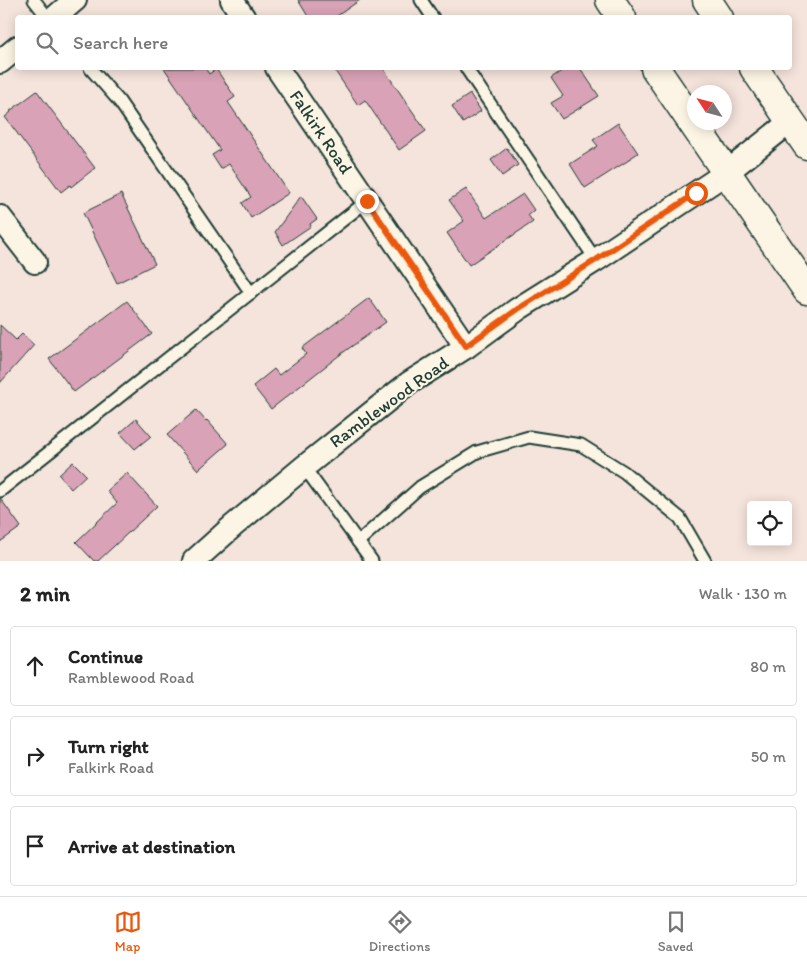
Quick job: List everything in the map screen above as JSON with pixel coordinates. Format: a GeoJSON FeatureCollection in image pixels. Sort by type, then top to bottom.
{"type":"FeatureCollection","features":[{"type":"Feature","properties":{"kind":"main road"},"geometry":{"type":"LineString","coordinates":[[610,0],[620,15]]}},
{"type":"Feature","properties":{"kind":"main road"},"geometry":{"type":"LineString","coordinates":[[656,70],[807,290]]}},
{"type":"Feature","properties":{"kind":"main road"},"geometry":{"type":"LineString","coordinates":[[755,70],[807,145]]}},
{"type":"Feature","properties":{"kind":"street"},"geometry":{"type":"LineString","coordinates":[[58,15],[75,0]]}},
{"type":"Feature","properties":{"kind":"street"},"geometry":{"type":"LineString","coordinates":[[232,0],[242,15]]}},
{"type":"Feature","properties":{"kind":"street"},"geometry":{"type":"LineString","coordinates":[[0,62],[15,50]]}},
{"type":"Feature","properties":{"kind":"street","name":"Falkirk Road"},"geometry":{"type":"LineString","coordinates":[[278,70],[466,346]]}},
{"type":"Feature","properties":{"kind":"street","name":"Ramblewood Road"},"geometry":{"type":"LineString","coordinates":[[194,561],[304,467],[409,383],[726,173],[791,120]]}},
{"type":"Feature","properties":{"kind":"street"},"geometry":{"type":"LineString","coordinates":[[0,217],[35,262]]}},
{"type":"Feature","properties":{"kind":"lane"},"geometry":{"type":"LineString","coordinates":[[34,0],[46,15]]}},
{"type":"Feature","properties":{"kind":"lane"},"geometry":{"type":"LineString","coordinates":[[421,0],[431,15]]}},
{"type":"Feature","properties":{"kind":"lane"},"geometry":{"type":"LineString","coordinates":[[92,70],[119,101],[251,293]]}},
{"type":"Feature","properties":{"kind":"lane"},"geometry":{"type":"LineString","coordinates":[[467,70],[596,260]]}},
{"type":"Feature","properties":{"kind":"lane"},"geometry":{"type":"LineString","coordinates":[[1,489],[367,201]]}},
{"type":"Feature","properties":{"kind":"lane"},"geometry":{"type":"LineString","coordinates":[[358,542],[420,487],[477,452],[529,437],[581,445],[624,472],[680,518],[705,561]]}},
{"type":"Feature","properties":{"kind":"lane"},"geometry":{"type":"LineString","coordinates":[[304,467],[372,561]]}},
{"type":"Feature","properties":{"kind":"building"},"geometry":{"type":"Polygon","coordinates":[[[298,0],[360,0],[338,15],[307,15],[298,0]]]}},
{"type":"Feature","properties":{"kind":"building"},"geometry":{"type":"Polygon","coordinates":[[[165,70],[206,70],[209,74],[217,70],[235,97],[228,102],[289,193],[251,218],[242,203],[251,197],[229,164],[221,169],[212,155],[220,150],[165,70]]]}},
{"type":"Feature","properties":{"kind":"building"},"geometry":{"type":"Polygon","coordinates":[[[334,70],[384,70],[426,131],[399,150],[365,100],[358,105],[334,70]]]}},
{"type":"Feature","properties":{"kind":"building"},"geometry":{"type":"Polygon","coordinates":[[[563,70],[581,70],[599,96],[562,119],[551,103],[563,96],[551,78],[563,70]]]}},
{"type":"Feature","properties":{"kind":"building"},"geometry":{"type":"Polygon","coordinates":[[[37,91],[95,168],[71,187],[70,185],[61,192],[5,117],[10,111],[37,91]]]}},
{"type":"Feature","properties":{"kind":"building"},"geometry":{"type":"Polygon","coordinates":[[[470,94],[481,111],[463,123],[452,106],[470,94]]]}},
{"type":"Feature","properties":{"kind":"building"},"geometry":{"type":"Polygon","coordinates":[[[618,123],[638,153],[585,188],[570,164],[598,146],[593,140],[618,123]]]}},
{"type":"Feature","properties":{"kind":"building"},"geometry":{"type":"Polygon","coordinates":[[[507,148],[518,165],[502,176],[491,160],[507,148]]]}},
{"type":"Feature","properties":{"kind":"building"},"geometry":{"type":"Polygon","coordinates":[[[466,189],[486,218],[523,194],[534,210],[528,215],[533,222],[469,265],[447,233],[464,221],[449,200],[466,189]]]}},
{"type":"Feature","properties":{"kind":"building"},"geometry":{"type":"Polygon","coordinates":[[[121,194],[155,264],[117,283],[83,213],[121,194]]]}},
{"type":"Feature","properties":{"kind":"building"},"geometry":{"type":"Polygon","coordinates":[[[301,196],[317,219],[310,224],[311,226],[283,245],[275,232],[301,196]]]}},
{"type":"Feature","properties":{"kind":"building"},"geometry":{"type":"Polygon","coordinates":[[[369,298],[386,322],[341,354],[271,409],[253,386],[274,369],[279,375],[306,354],[302,348],[369,298]]]}},
{"type":"Feature","properties":{"kind":"building"},"geometry":{"type":"Polygon","coordinates":[[[127,301],[152,334],[74,392],[49,359],[127,301]]]}},
{"type":"Feature","properties":{"kind":"building"},"geometry":{"type":"Polygon","coordinates":[[[0,325],[16,340],[22,334],[34,345],[0,383],[0,325]]]}},
{"type":"Feature","properties":{"kind":"building"},"geometry":{"type":"Polygon","coordinates":[[[196,410],[228,444],[198,470],[167,435],[196,410]]]}},
{"type":"Feature","properties":{"kind":"building"},"geometry":{"type":"Polygon","coordinates":[[[136,419],[151,436],[135,449],[120,433],[136,419]]]}},
{"type":"Feature","properties":{"kind":"building"},"geometry":{"type":"Polygon","coordinates":[[[73,462],[86,475],[71,489],[59,475],[73,462]]]}},
{"type":"Feature","properties":{"kind":"building"},"geometry":{"type":"Polygon","coordinates":[[[127,473],[157,506],[98,561],[94,561],[76,542],[117,503],[107,491],[127,473]]]}},
{"type":"Feature","properties":{"kind":"building"},"geometry":{"type":"Polygon","coordinates":[[[0,498],[21,527],[0,542],[0,498]]]}},
{"type":"Feature","properties":{"kind":"route"},"geometry":{"type":"LineString","coordinates":[[367,201],[466,346],[518,309],[596,260],[696,193]]}}]}
